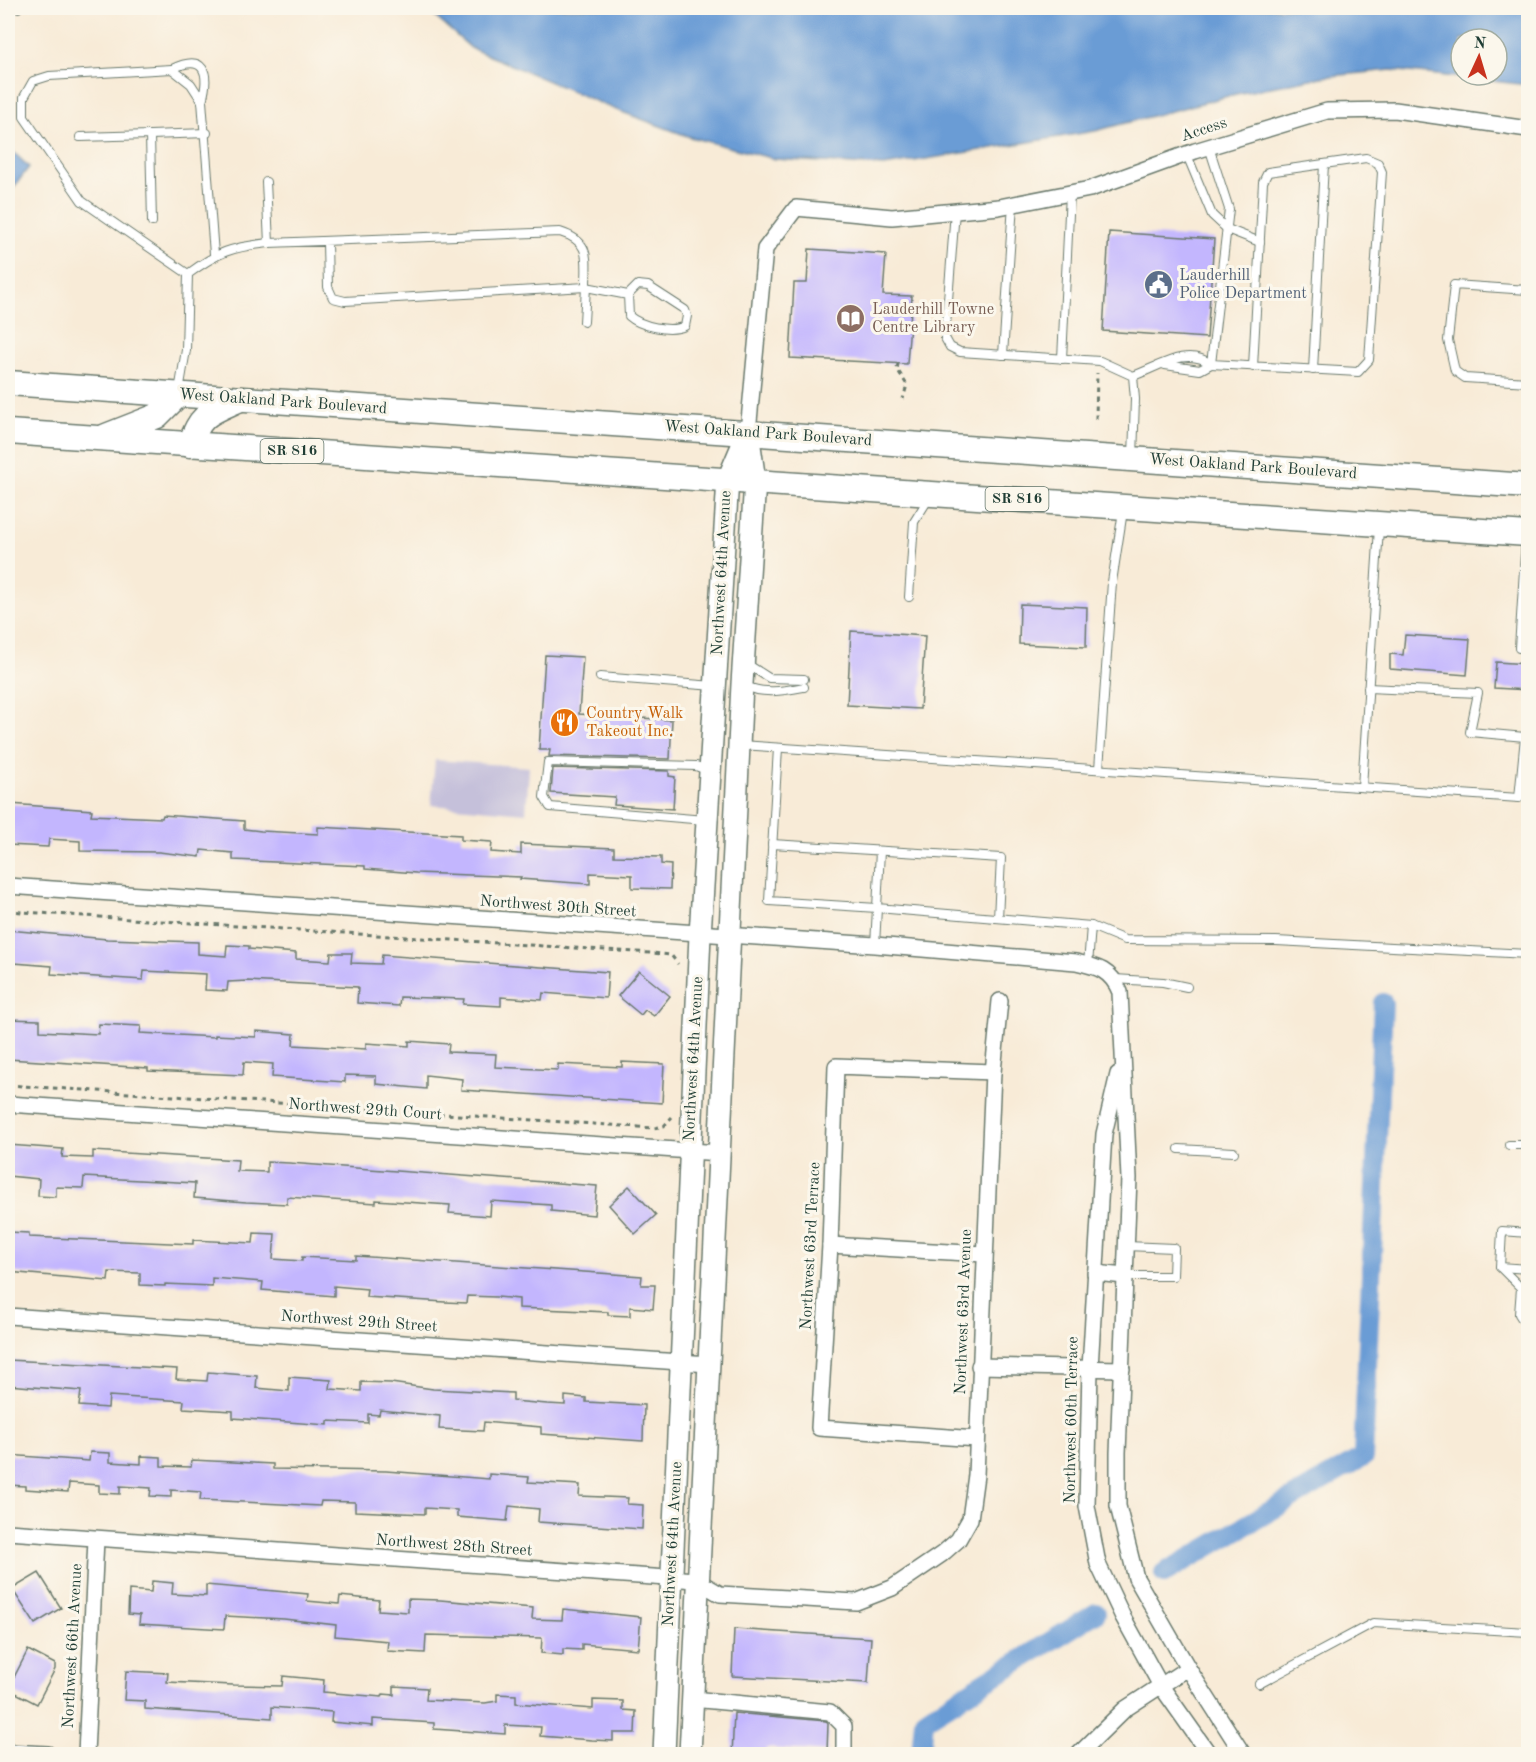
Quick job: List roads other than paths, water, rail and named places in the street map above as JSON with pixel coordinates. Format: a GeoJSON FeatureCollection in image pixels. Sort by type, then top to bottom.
{"type":"FeatureCollection","features":[{"type":"Feature","properties":{"kind":"main road","name":"West Oakland Park Boulevard"},"geometry":{"type":"LineString","coordinates":[[8,383],[1528,486]]}},
{"type":"Feature","properties":{"kind":"main road"},"geometry":{"type":"LineString","coordinates":[[104,437],[157,416],[178,395]]}},
{"type":"Feature","properties":{"kind":"main road"},"geometry":{"type":"LineString","coordinates":[[190,445],[197,424],[212,412],[240,399]]}},
{"type":"Feature","properties":{"kind":"main road","name":"SR 816"},"geometry":{"type":"LineString","coordinates":[[8,432],[1527,534]]}},
{"type":"Feature","properties":{"kind":"street","name":"Access"},"geometry":{"type":"LineString","coordinates":[[748,432],[765,249],[796,208],[892,217],[1013,204],[1090,189],[1187,154],[1327,111],[1395,110],[1528,129]]}},
{"type":"Feature","properties":{"kind":"street","name":"Northwest 64th Avenue"},"geometry":{"type":"LineString","coordinates":[[664,1755],[700,935],[717,652],[728,479],[748,432]]}},
{"type":"Feature","properties":{"kind":"street","name":"Northwest 64th Avenue"},"geometry":{"type":"LineString","coordinates":[[690,1755],[696,1580],[720,1153],[742,684],[755,481],[748,432]]}},
{"type":"Feature","properties":{"kind":"street"},"geometry":{"type":"LineString","coordinates":[[717,652],[727,670],[742,684]]}},
{"type":"Feature","properties":{"kind":"street"},"geometry":{"type":"LineString","coordinates":[[715,686],[728,698],[741,724]]}},
{"type":"Feature","properties":{"kind":"street","name":"Northwest 30th Street"},"geometry":{"type":"LineString","coordinates":[[8,886],[700,935],[875,945],[1088,965],[1110,974]]}},
{"type":"Feature","properties":{"kind":"street","name":"Northwest 60th Terrace"},"geometry":{"type":"LineString","coordinates":[[1110,974],[1120,992],[1129,1178],[1118,1506],[1136,1578],[1188,1668],[1243,1755]]}},
{"type":"Feature","properties":{"kind":"street","name":"Northwest 63rd Avenue"},"geometry":{"type":"LineString","coordinates":[[892,1588],[942,1554],[958,1540],[970,1519],[976,1475],[993,1072],[1000,1001]]}},
{"type":"Feature","properties":{"kind":"street","name":"Northwest 60th Terrace"},"geometry":{"type":"LineString","coordinates":[[1122,1057],[1104,1134],[1090,1368],[1087,1506],[1098,1564],[1123,1617],[1161,1686],[1209,1755]]}},
{"type":"Feature","properties":{"kind":"street","name":"Northwest 63rd Terrace"},"geometry":{"type":"LineString","coordinates":[[977,1439],[819,1428],[830,1245],[836,1065],[993,1072]]}},
{"type":"Feature","properties":{"kind":"street","name":"Northwest 29th Court"},"geometry":{"type":"LineString","coordinates":[[8,1104],[720,1153]]}},
{"type":"Feature","properties":{"kind":"street"},"geometry":{"type":"LineString","coordinates":[[830,1245],[984,1254]]}},
{"type":"Feature","properties":{"kind":"street"},"geometry":{"type":"LineString","coordinates":[[1095,1273],[1125,1276]]}},
{"type":"Feature","properties":{"kind":"street","name":"Northwest 29th Street"},"geometry":{"type":"LineString","coordinates":[[8,1316],[709,1365]]}},
{"type":"Feature","properties":{"kind":"street"},"geometry":{"type":"LineString","coordinates":[[979,1366],[1122,1369]]}},
{"type":"Feature","properties":{"kind":"street","name":"Northwest 28th Street"},"geometry":{"type":"LineString","coordinates":[[8,1532],[696,1580],[720,1594],[856,1602],[892,1588]]}},
{"type":"Feature","properties":{"kind":"street","name":"Northwest 66th Avenue"},"geometry":{"type":"LineString","coordinates":[[86,1755],[96,1539]]}},
{"type":"Feature","properties":{"kind":"street"},"geometry":{"type":"LineString","coordinates":[[1079,1755],[1125,1709],[1188,1668]]}},
{"type":"Feature","properties":{"kind":"street"},"geometry":{"type":"LineString","coordinates":[[692,1699],[830,1712],[844,1726],[844,1755]]}},
{"type":"Feature","properties":{"kind":"street"},"geometry":{"type":"LineString","coordinates":[[8,1752],[48,1755]]}},
{"type":"Feature","properties":{"kind":"lane"},"geometry":{"type":"LineString","coordinates":[[8,9],[18,8]]}},
{"type":"Feature","properties":{"kind":"lane"},"geometry":{"type":"LineString","coordinates":[[188,274],[82,201],[24,117],[24,96],[33,81],[49,76],[172,69],[186,62],[197,64],[205,71],[208,82],[202,101]]}},
{"type":"Feature","properties":{"kind":"lane"},"geometry":{"type":"LineString","coordinates":[[172,69],[191,84],[202,101],[207,133],[214,254]]}},
{"type":"Feature","properties":{"kind":"lane"},"geometry":{"type":"LineString","coordinates":[[80,137],[207,133]]}},
{"type":"Feature","properties":{"kind":"lane"},"geometry":{"type":"LineString","coordinates":[[150,135],[152,222]]}},
{"type":"Feature","properties":{"kind":"lane"},"geometry":{"type":"LineString","coordinates":[[1209,147],[1229,209],[1211,364]]}},
{"type":"Feature","properties":{"kind":"lane"},"geometry":{"type":"LineString","coordinates":[[1187,154],[1212,215],[1227,229],[1260,242]]}},
{"type":"Feature","properties":{"kind":"lane"},"geometry":{"type":"LineString","coordinates":[[955,211],[945,338],[950,347],[960,352],[1100,362],[1133,376],[1165,365],[1177,356],[1201,357],[1211,364],[1253,367],[1358,372],[1370,360],[1382,172],[1378,163],[1366,158],[1268,172],[1263,182],[1253,367]]}},
{"type":"Feature","properties":{"kind":"lane"},"geometry":{"type":"LineString","coordinates":[[1313,370],[1324,164]]}},
{"type":"Feature","properties":{"kind":"lane"},"geometry":{"type":"LineString","coordinates":[[266,182],[269,243]]}},
{"type":"Feature","properties":{"kind":"lane"},"geometry":{"type":"LineString","coordinates":[[1062,359],[1071,193]]}},
{"type":"Feature","properties":{"kind":"lane"},"geometry":{"type":"LineString","coordinates":[[1003,355],[1013,204]]}},
{"type":"Feature","properties":{"kind":"lane"},"geometry":{"type":"LineString","coordinates":[[188,274],[214,254],[242,246],[269,243],[560,232],[577,237],[586,249],[584,322]]}},
{"type":"Feature","properties":{"kind":"lane"},"geometry":{"type":"LineString","coordinates":[[327,242],[328,287],[333,298],[345,301],[586,287],[628,295]]}},
{"type":"Feature","properties":{"kind":"lane"},"geometry":{"type":"LineString","coordinates":[[178,395],[186,350],[188,274]]}},
{"type":"Feature","properties":{"kind":"lane"},"geometry":{"type":"LineString","coordinates":[[638,285],[648,286],[685,310],[687,316],[685,326],[678,329],[637,324],[629,316],[628,295],[638,285]]}},
{"type":"Feature","properties":{"kind":"lane"},"geometry":{"type":"LineString","coordinates":[[1528,290],[1454,285],[1448,340],[1455,371],[1465,378],[1528,382]]}},
{"type":"Feature","properties":{"kind":"lane"},"geometry":{"type":"LineString","coordinates":[[1165,365],[1200,370],[1211,364]]}},
{"type":"Feature","properties":{"kind":"lane"},"geometry":{"type":"LineString","coordinates":[[1133,376],[1133,459]]}},
{"type":"Feature","properties":{"kind":"lane"},"geometry":{"type":"LineString","coordinates":[[909,597],[914,522],[932,494]]}},
{"type":"Feature","properties":{"kind":"lane"},"geometry":{"type":"LineString","coordinates":[[1099,770],[1112,582],[1124,506]]}},
{"type":"Feature","properties":{"kind":"lane"},"geometry":{"type":"LineString","coordinates":[[1362,787],[1379,524]]}},
{"type":"Feature","properties":{"kind":"lane"},"geometry":{"type":"LineString","coordinates":[[1527,534],[1519,648],[1528,649]]}},
{"type":"Feature","properties":{"kind":"lane"},"geometry":{"type":"LineString","coordinates":[[742,684],[752,690],[775,692],[804,683],[769,678],[744,662]]}},
{"type":"Feature","properties":{"kind":"lane"},"geometry":{"type":"LineString","coordinates":[[600,677],[715,686]]}},
{"type":"Feature","properties":{"kind":"lane"},"geometry":{"type":"LineString","coordinates":[[740,745],[1519,798],[1527,737],[1470,732],[1478,693],[1368,688]]}},
{"type":"Feature","properties":{"kind":"lane"},"geometry":{"type":"LineString","coordinates":[[778,748],[770,901],[1091,926],[1125,940],[1276,941],[1528,954]]}},
{"type":"Feature","properties":{"kind":"lane"},"geometry":{"type":"LineString","coordinates":[[707,820],[550,807],[544,797],[548,762],[696,766],[710,771]]}},
{"type":"Feature","properties":{"kind":"lane"},"geometry":{"type":"LineString","coordinates":[[772,844],[1001,858],[998,918]]}},
{"type":"Feature","properties":{"kind":"lane"},"geometry":{"type":"LineString","coordinates":[[875,945],[880,850]]}},
{"type":"Feature","properties":{"kind":"lane"},"geometry":{"type":"LineString","coordinates":[[1088,965],[1091,926]]}},
{"type":"Feature","properties":{"kind":"lane"},"geometry":{"type":"LineString","coordinates":[[1110,974],[1187,987]]}},
{"type":"Feature","properties":{"kind":"lane"},"geometry":{"type":"LineString","coordinates":[[1509,1144],[1528,1145]]}},
{"type":"Feature","properties":{"kind":"lane"},"geometry":{"type":"LineString","coordinates":[[1179,1149],[1234,1152]]}},
{"type":"Feature","properties":{"kind":"lane"},"geometry":{"type":"LineString","coordinates":[[1528,1233],[1502,1231],[1500,1267],[1521,1288],[1520,1314],[1528,1328]]}},
{"type":"Feature","properties":{"kind":"lane"},"geometry":{"type":"LineString","coordinates":[[1125,1276],[1173,1276],[1174,1248],[1126,1246]]}},
{"type":"Feature","properties":{"kind":"lane"},"geometry":{"type":"LineString","coordinates":[[1500,1267],[1528,1269]]}},
{"type":"Feature","properties":{"kind":"lane"},"geometry":{"type":"LineString","coordinates":[[1259,1684],[1373,1623],[1528,1632]]}},
{"type":"Feature","properties":{"kind":"water"},"geometry":{"type":"Polygon","coordinates":[[[425,8],[1528,8],[1528,85],[1509,83],[1509,27],[1449,27],[1449,76],[1391,70],[1321,77],[1236,94],[1095,131],[884,166],[775,159],[690,137],[614,109],[471,48],[425,8]]]}},
{"type":"Feature","properties":{"kind":"water"},"geometry":{"type":"Polygon","coordinates":[[[8,147],[29,167],[8,195],[8,147]]]}},
{"type":"Feature","properties":{"kind":"waterway"},"geometry":{"type":"LineString","coordinates":[[1164,1573],[1363,1457],[1383,1003]]}},
{"type":"Feature","properties":{"kind":"waterway"},"geometry":{"type":"LineString","coordinates":[[921,1754],[924,1720],[1096,1613]]}},
{"type":"Feature","properties":{"kind":"place","name":"Lauderhill Police Department"},"geometry":{"type":"Point","coordinates":[1158,285]}},
{"type":"Feature","properties":{"kind":"place","name":"Lauderhill Towne Centre Library"},"geometry":{"type":"Point","coordinates":[851,319]}},
{"type":"Feature","properties":{"kind":"place","name":"Country Walk Takeout Inc."},"geometry":{"type":"Point","coordinates":[565,723]}}]}
